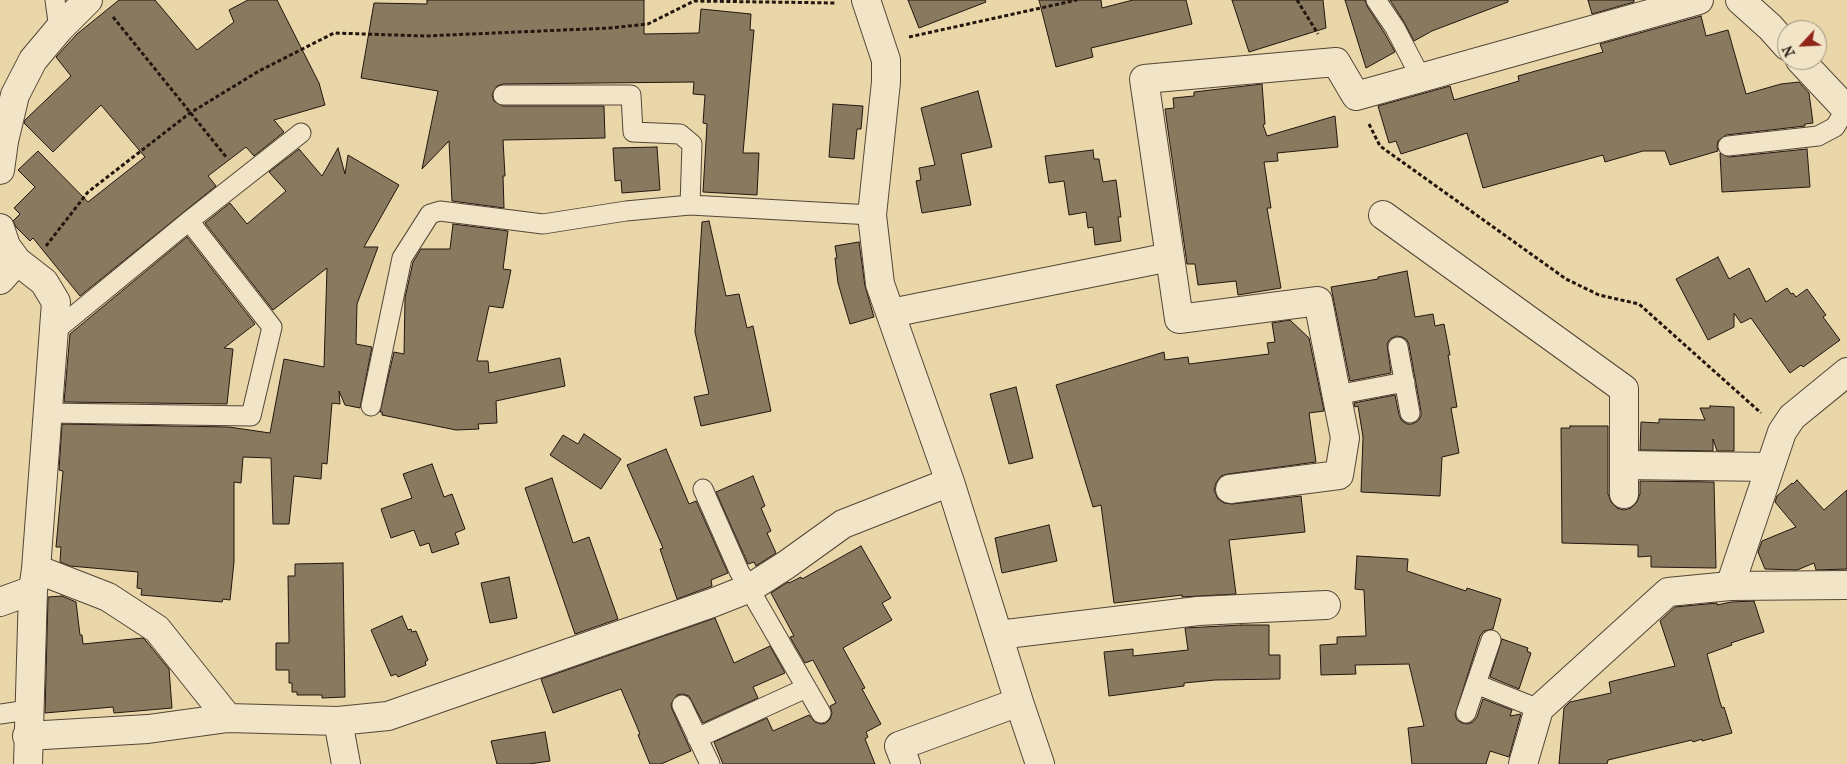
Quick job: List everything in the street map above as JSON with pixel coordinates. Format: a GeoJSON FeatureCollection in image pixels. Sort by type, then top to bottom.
{"type":"FeatureCollection","features":[{"type":"Feature","properties":{"kind":"street"},"geometry":{"type":"LineString","coordinates":[[0,170],[4,141],[15,95],[33,60],[58,29],[88,0]]}},
{"type":"Feature","properties":{"kind":"street"},"geometry":{"type":"LineString","coordinates":[[1230,489],[1339,475],[1345,438],[1318,301],[1179,319],[1144,79],[1336,62],[1356,96],[1699,0]]}},
{"type":"Feature","properties":{"kind":"street"},"geometry":{"type":"LineString","coordinates":[[1740,0],[1777,35]]}},
{"type":"Feature","properties":{"kind":"street"},"geometry":{"type":"LineString","coordinates":[[866,2],[886,60],[886,82],[872,215],[880,284],[950,482],[1040,764]]}},
{"type":"Feature","properties":{"kind":"street"},"geometry":{"type":"LineString","coordinates":[[1809,70],[1846,110]]}},
{"type":"Feature","properties":{"kind":"street"},"geometry":{"type":"LineString","coordinates":[[1383,215],[1624,389],[1624,494]]}},
{"type":"Feature","properties":{"kind":"street"},"geometry":{"type":"LineString","coordinates":[[0,228],[15,270],[44,282],[56,302],[34,580],[28,764]]}},
{"type":"Feature","properties":{"kind":"street"},"geometry":{"type":"LineString","coordinates":[[891,313],[1170,256]]}},
{"type":"Feature","properties":{"kind":"street"},"geometry":{"type":"LineString","coordinates":[[1730,586],[1782,432],[1792,417],[1847,372]]}},
{"type":"Feature","properties":{"kind":"street"},"geometry":{"type":"LineString","coordinates":[[1624,465],[1770,466]]}},
{"type":"Feature","properties":{"kind":"street"},"geometry":{"type":"LineString","coordinates":[[28,723],[148,729],[228,718],[338,721],[388,716],[750,588],[843,524],[950,482]]}},
{"type":"Feature","properties":{"kind":"street"},"geometry":{"type":"LineString","coordinates":[[0,602],[34,580],[108,597],[157,629],[228,718]]}},
{"type":"Feature","properties":{"kind":"street"},"geometry":{"type":"LineString","coordinates":[[1523,764],[1539,709],[1668,592],[1730,586],[1847,585]]}},
{"type":"Feature","properties":{"kind":"street"},"geometry":{"type":"LineString","coordinates":[[998,635],[1198,611],[1326,605]]}},
{"type":"Feature","properties":{"kind":"street"},"geometry":{"type":"LineString","coordinates":[[906,764],[899,746],[1019,702]]}},
{"type":"Feature","properties":{"kind":"street"},"geometry":{"type":"LineString","coordinates":[[338,721],[346,764]]}},
{"type":"Feature","properties":{"kind":"lane"},"geometry":{"type":"LineString","coordinates":[[55,0],[58,29]]}},
{"type":"Feature","properties":{"kind":"lane"},"geometry":{"type":"LineString","coordinates":[[1376,0],[1395,28],[1421,78]]}},
{"type":"Feature","properties":{"kind":"lane"},"geometry":{"type":"LineString","coordinates":[[503,95],[631,96],[633,132],[680,134],[692,144],[690,205]]}},
{"type":"Feature","properties":{"kind":"lane"},"geometry":{"type":"LineString","coordinates":[[1728,146],[1818,136],[1835,127],[1846,110]]}},
{"type":"Feature","properties":{"kind":"lane"},"geometry":{"type":"LineString","coordinates":[[55,331],[189,221],[301,133]]}},
{"type":"Feature","properties":{"kind":"lane"},"geometry":{"type":"LineString","coordinates":[[371,406],[402,258],[430,214],[440,211],[543,224],[626,211],[690,205],[872,215]]}},
{"type":"Feature","properties":{"kind":"lane"},"geometry":{"type":"LineString","coordinates":[[48,413],[251,416],[272,327],[189,221]]}},
{"type":"Feature","properties":{"kind":"lane"},"geometry":{"type":"LineString","coordinates":[[1398,347],[1410,413]]}},
{"type":"Feature","properties":{"kind":"lane"},"geometry":{"type":"LineString","coordinates":[[1336,395],[1404,382]]}},
{"type":"Feature","properties":{"kind":"lane"},"geometry":{"type":"LineString","coordinates":[[703,489],[739,571],[821,713]]}},
{"type":"Feature","properties":{"kind":"lane"},"geometry":{"type":"LineString","coordinates":[[1466,713],[1491,640]]}},
{"type":"Feature","properties":{"kind":"lane"},"geometry":{"type":"LineString","coordinates":[[1476,684],[1539,709]]}},
{"type":"Feature","properties":{"kind":"lane"},"geometry":{"type":"LineString","coordinates":[[697,738],[806,688]]}},
{"type":"Feature","properties":{"kind":"lane"},"geometry":{"type":"LineString","coordinates":[[682,705],[710,764]]}},
{"type":"Feature","properties":{"kind":"lane"},"geometry":{"type":"LineString","coordinates":[[0,714],[28,723]]}},
{"type":"Feature","properties":{"kind":"path"},"geometry":{"type":"LineString","coordinates":[[881,43],[1077,0]]}},
{"type":"Feature","properties":{"kind":"path"},"geometry":{"type":"LineString","coordinates":[[15,270],[88,192],[190,113],[259,71],[334,33],[425,36],[610,28],[648,24],[694,1],[866,2]]}},
{"type":"Feature","properties":{"kind":"path"},"geometry":{"type":"LineString","coordinates":[[112,15],[243,178]]}},
{"type":"Feature","properties":{"kind":"path"},"geometry":{"type":"LineString","coordinates":[[1356,96],[1380,146],[1566,279],[1598,295],[1639,304],[1782,432]]}},
{"type":"Feature","properties":{"kind":"building"},"geometry":{"type":"Polygon","coordinates":[[[119,0],[155,0],[197,50],[234,22],[229,10],[248,0],[277,0],[319,83],[325,105],[274,120],[284,132],[254,156],[246,147],[208,176],[216,186],[80,296],[33,238],[30,241],[16,227],[13,221],[20,214],[14,208],[35,187],[18,170],[38,151],[88,202],[145,157],[101,105],[53,152],[24,123],[71,76],[56,57],[77,34],[119,0]]]}},
{"type":"Feature","properties":{"kind":"building"},"geometry":{"type":"Polygon","coordinates":[[[427,0],[644,0],[644,34],[699,33],[701,9],[751,14],[750,30],[754,30],[743,153],[759,153],[757,195],[703,192],[707,124],[703,123],[705,95],[693,94],[694,82],[503,84],[497,86],[492,95],[494,101],[503,106],[604,106],[605,138],[503,140],[504,208],[452,201],[449,141],[422,169],[438,91],[361,78],[374,3],[427,4],[427,0]]]}},
{"type":"Feature","properties":{"kind":"building"},"geometry":{"type":"Polygon","coordinates":[[[908,0],[985,0],[986,2],[919,28],[908,0]]]}},
{"type":"Feature","properties":{"kind":"building"},"geometry":{"type":"Polygon","coordinates":[[[1039,0],[1101,0],[1102,8],[1133,0],[1186,0],[1192,24],[1091,48],[1093,57],[1056,67],[1039,0]]]}},
{"type":"Feature","properties":{"kind":"building"},"geometry":{"type":"Polygon","coordinates":[[[1232,0],[1323,0],[1326,28],[1249,52],[1232,0]]]}},
{"type":"Feature","properties":{"kind":"building"},"geometry":{"type":"Polygon","coordinates":[[[1345,0],[1365,0],[1395,52],[1366,68],[1345,0]]]}},
{"type":"Feature","properties":{"kind":"building"},"geometry":{"type":"Polygon","coordinates":[[[1390,0],[1508,0],[1508,2],[1432,31],[1414,41],[1390,0]]]}},
{"type":"Feature","properties":{"kind":"building"},"geometry":{"type":"Polygon","coordinates":[[[1588,0],[1634,0],[1634,2],[1592,14],[1588,0]]]}},
{"type":"Feature","properties":{"kind":"building"},"geometry":{"type":"Polygon","coordinates":[[[1701,16],[1706,36],[1728,30],[1746,94],[1781,84],[1799,82],[1809,93],[1813,123],[1805,124],[1805,126],[1726,135],[1718,141],[1718,151],[1670,165],[1665,151],[1643,151],[1605,162],[1603,155],[1483,188],[1467,133],[1401,154],[1396,141],[1389,143],[1378,106],[1450,86],[1454,100],[1519,81],[1518,76],[1603,52],[1600,44],[1701,16]]]}},
{"type":"Feature","properties":{"kind":"building"},"geometry":{"type":"Polygon","coordinates":[[[1262,84],[1265,124],[1263,125],[1267,136],[1335,116],[1338,147],[1277,153],[1278,161],[1264,162],[1271,208],[1267,208],[1281,288],[1238,295],[1236,281],[1198,285],[1195,264],[1187,264],[1165,109],[1174,108],[1173,98],[1194,96],[1194,92],[1262,84]]]}},
{"type":"Feature","properties":{"kind":"building"},"geometry":{"type":"Polygon","coordinates":[[[978,91],[992,147],[961,154],[971,205],[922,213],[916,181],[921,180],[919,168],[935,165],[921,108],[978,91]]]}},
{"type":"Feature","properties":{"kind":"building"},"geometry":{"type":"Polygon","coordinates":[[[833,104],[863,106],[861,129],[857,129],[854,159],[829,157],[833,104]]]}},
{"type":"Feature","properties":{"kind":"building"},"geometry":{"type":"Polygon","coordinates":[[[657,147],[660,190],[622,193],[621,180],[615,181],[613,148],[657,147]]]}},
{"type":"Feature","properties":{"kind":"building"},"geometry":{"type":"Polygon","coordinates":[[[338,148],[345,174],[348,155],[399,185],[364,247],[378,247],[357,304],[356,344],[372,347],[360,408],[345,405],[339,391],[340,404],[332,403],[327,464],[322,463],[321,479],[294,476],[289,524],[273,524],[271,458],[243,457],[241,483],[234,482],[234,562],[230,600],[223,599],[222,602],[141,595],[142,589],[137,588],[138,572],[70,566],[60,562],[61,547],[56,547],[63,471],[59,470],[62,424],[229,427],[270,433],[284,359],[324,367],[327,268],[273,310],[205,223],[230,203],[247,224],[286,191],[269,172],[299,149],[322,176],[338,148]]]}},
{"type":"Feature","properties":{"kind":"building"},"geometry":{"type":"Polygon","coordinates":[[[1807,149],[1810,187],[1722,192],[1720,153],[1729,157],[1807,149]]]}},
{"type":"Feature","properties":{"kind":"building"},"geometry":{"type":"Polygon","coordinates":[[[1093,150],[1094,159],[1099,159],[1103,182],[1116,180],[1121,217],[1118,217],[1121,241],[1095,245],[1093,227],[1088,228],[1086,212],[1069,215],[1064,181],[1049,183],[1045,156],[1093,150]]]}},
{"type":"Feature","properties":{"kind":"building"},"geometry":{"type":"Polygon","coordinates":[[[709,221],[726,296],[739,294],[747,328],[753,326],[771,411],[701,426],[694,397],[709,394],[695,332],[702,222],[709,221]]]}},
{"type":"Feature","properties":{"kind":"building"},"geometry":{"type":"Polygon","coordinates":[[[453,224],[508,231],[503,269],[511,270],[503,308],[489,306],[477,361],[488,361],[489,373],[560,358],[565,386],[496,401],[497,423],[478,424],[479,429],[456,430],[382,415],[382,412],[380,412],[394,352],[404,354],[405,298],[413,262],[421,249],[450,249],[453,224]]]}},
{"type":"Feature","properties":{"kind":"building"},"geometry":{"type":"Polygon","coordinates":[[[187,237],[255,324],[224,348],[233,349],[227,404],[64,402],[70,334],[187,237]]]}},
{"type":"Feature","properties":{"kind":"building"},"geometry":{"type":"Polygon","coordinates":[[[859,242],[865,286],[874,317],[850,324],[838,283],[835,246],[859,242]]]}},
{"type":"Feature","properties":{"kind":"building"},"geometry":{"type":"Polygon","coordinates":[[[1718,257],[1729,279],[1749,268],[1766,302],[1787,288],[1796,297],[1807,289],[1826,315],[1823,317],[1840,340],[1803,367],[1801,365],[1790,373],[1751,318],[1741,323],[1734,313],[1734,327],[1708,340],[1676,279],[1718,257]]]}},
{"type":"Feature","properties":{"kind":"building"},"geometry":{"type":"Polygon","coordinates":[[[1407,271],[1415,317],[1433,314],[1435,326],[1444,324],[1450,355],[1448,355],[1457,407],[1451,408],[1459,453],[1442,457],[1440,496],[1361,492],[1363,437],[1358,406],[1355,407],[1354,403],[1395,395],[1399,415],[1402,421],[1407,424],[1418,421],[1421,411],[1409,345],[1407,340],[1402,337],[1396,336],[1390,339],[1387,344],[1391,373],[1350,381],[1331,287],[1378,279],[1378,277],[1407,271]]]}},
{"type":"Feature","properties":{"kind":"building"},"geometry":{"type":"Polygon","coordinates":[[[1290,320],[1309,338],[1324,411],[1309,413],[1316,462],[1228,474],[1221,476],[1214,490],[1218,499],[1224,503],[1232,504],[1301,496],[1305,532],[1229,540],[1236,594],[1182,597],[1182,595],[1114,603],[1101,505],[1093,507],[1056,385],[1164,352],[1165,360],[1188,357],[1189,364],[1269,354],[1267,343],[1275,342],[1272,323],[1290,320]]]}},
{"type":"Feature","properties":{"kind":"building"},"geometry":{"type":"Polygon","coordinates":[[[1016,387],[1033,458],[1009,464],[990,394],[1016,387]]]}},
{"type":"Feature","properties":{"kind":"building"},"geometry":{"type":"Polygon","coordinates":[[[1710,406],[1734,407],[1734,451],[1717,451],[1713,439],[1713,451],[1640,450],[1641,422],[1659,423],[1659,419],[1705,420],[1700,408],[1710,408],[1710,406]]]}},
{"type":"Feature","properties":{"kind":"building"},"geometry":{"type":"Polygon","coordinates":[[[1570,426],[1608,426],[1608,494],[1611,502],[1617,508],[1624,510],[1631,508],[1637,502],[1640,494],[1640,481],[1714,482],[1716,568],[1651,567],[1651,556],[1638,557],[1638,545],[1562,543],[1561,428],[1570,428],[1570,426]]]}},
{"type":"Feature","properties":{"kind":"building"},"geometry":{"type":"Polygon","coordinates":[[[584,434],[621,459],[601,489],[550,455],[563,435],[578,444],[584,434]]]}},
{"type":"Feature","properties":{"kind":"building"},"geometry":{"type":"Polygon","coordinates":[[[666,449],[689,504],[696,501],[728,573],[711,580],[712,586],[677,599],[660,549],[663,548],[627,465],[666,449]]]}},
{"type":"Feature","properties":{"kind":"building"},"geometry":{"type":"Polygon","coordinates":[[[432,464],[444,497],[452,494],[465,529],[455,533],[459,544],[432,553],[429,543],[420,546],[414,530],[391,538],[381,509],[412,498],[403,474],[432,464]]]}},
{"type":"Feature","properties":{"kind":"building"},"geometry":{"type":"Polygon","coordinates":[[[753,476],[765,506],[761,508],[771,531],[767,533],[776,553],[756,566],[754,562],[748,564],[716,492],[753,476]]]}},
{"type":"Feature","properties":{"kind":"building"},"geometry":{"type":"Polygon","coordinates":[[[552,478],[573,543],[589,537],[618,619],[575,634],[525,488],[552,478]]]}},
{"type":"Feature","properties":{"kind":"building"},"geometry":{"type":"Polygon","coordinates":[[[1797,480],[1824,510],[1847,490],[1847,569],[1816,570],[1814,563],[1797,570],[1765,569],[1758,552],[1762,541],[1796,527],[1775,502],[1777,496],[1797,480]]]}},
{"type":"Feature","properties":{"kind":"building"},"geometry":{"type":"Polygon","coordinates":[[[1049,525],[1057,561],[1002,573],[995,538],[1049,525]]]}},
{"type":"Feature","properties":{"kind":"building"},"geometry":{"type":"Polygon","coordinates":[[[861,546],[891,598],[882,603],[892,620],[843,648],[865,688],[862,689],[881,724],[866,732],[868,737],[865,739],[875,764],[723,764],[714,742],[767,718],[773,731],[809,715],[815,722],[821,724],[826,723],[830,719],[832,713],[830,706],[836,703],[813,660],[805,663],[790,637],[794,636],[771,593],[788,582],[801,577],[802,579],[861,546]]]}},
{"type":"Feature","properties":{"kind":"building"},"geometry":{"type":"Polygon","coordinates":[[[1357,556],[1408,559],[1407,571],[1466,591],[1467,588],[1501,599],[1493,629],[1484,631],[1480,636],[1455,715],[1457,720],[1462,723],[1468,724],[1473,722],[1477,717],[1483,699],[1512,710],[1510,716],[1521,714],[1509,757],[1490,751],[1486,764],[1412,764],[1408,728],[1424,726],[1409,664],[1355,665],[1356,674],[1321,675],[1320,645],[1337,644],[1337,637],[1366,636],[1364,590],[1355,589],[1357,556]]]}},
{"type":"Feature","properties":{"kind":"building"},"geometry":{"type":"Polygon","coordinates":[[[343,563],[345,697],[322,698],[322,695],[297,695],[297,692],[292,692],[292,683],[289,683],[289,670],[276,670],[276,643],[289,643],[288,576],[295,576],[295,564],[343,563]]]}},
{"type":"Feature","properties":{"kind":"building"},"geometry":{"type":"Polygon","coordinates":[[[509,577],[517,618],[490,623],[481,583],[509,577]]]}},
{"type":"Feature","properties":{"kind":"building"},"geometry":{"type":"Polygon","coordinates":[[[62,596],[76,602],[83,644],[143,638],[146,641],[169,669],[172,708],[114,713],[113,707],[45,713],[48,597],[62,596]]]}},
{"type":"Feature","properties":{"kind":"building"},"geometry":{"type":"Polygon","coordinates":[[[1754,601],[1764,632],[1731,643],[1732,645],[1707,654],[1720,702],[1722,708],[1724,707],[1732,733],[1702,741],[1702,739],[1693,742],[1692,740],[1608,760],[1607,764],[1559,764],[1564,708],[1570,702],[1611,693],[1609,682],[1675,666],[1660,621],[1675,607],[1754,601]]]}},
{"type":"Feature","properties":{"kind":"building"},"geometry":{"type":"Polygon","coordinates":[[[402,616],[408,630],[416,631],[428,660],[425,662],[426,665],[398,677],[396,674],[391,676],[371,630],[402,616]]]}},
{"type":"Feature","properties":{"kind":"building"},"geometry":{"type":"Polygon","coordinates":[[[715,618],[734,663],[770,646],[785,673],[753,687],[758,698],[703,723],[689,696],[677,695],[671,704],[672,709],[691,751],[661,764],[650,764],[621,689],[553,713],[541,679],[715,618]]]}},
{"type":"Feature","properties":{"kind":"building"},"geometry":{"type":"Polygon","coordinates":[[[1269,625],[1269,655],[1280,655],[1280,679],[1215,680],[1184,683],[1184,686],[1109,696],[1104,652],[1133,649],[1133,656],[1188,650],[1185,628],[1269,625]]]}},
{"type":"Feature","properties":{"kind":"building"},"geometry":{"type":"Polygon","coordinates":[[[1502,639],[1528,648],[1527,651],[1531,653],[1519,689],[1490,677],[1502,639]]]}},
{"type":"Feature","properties":{"kind":"building"},"geometry":{"type":"Polygon","coordinates":[[[545,732],[550,761],[529,764],[497,764],[491,741],[545,732]]]}}]}
